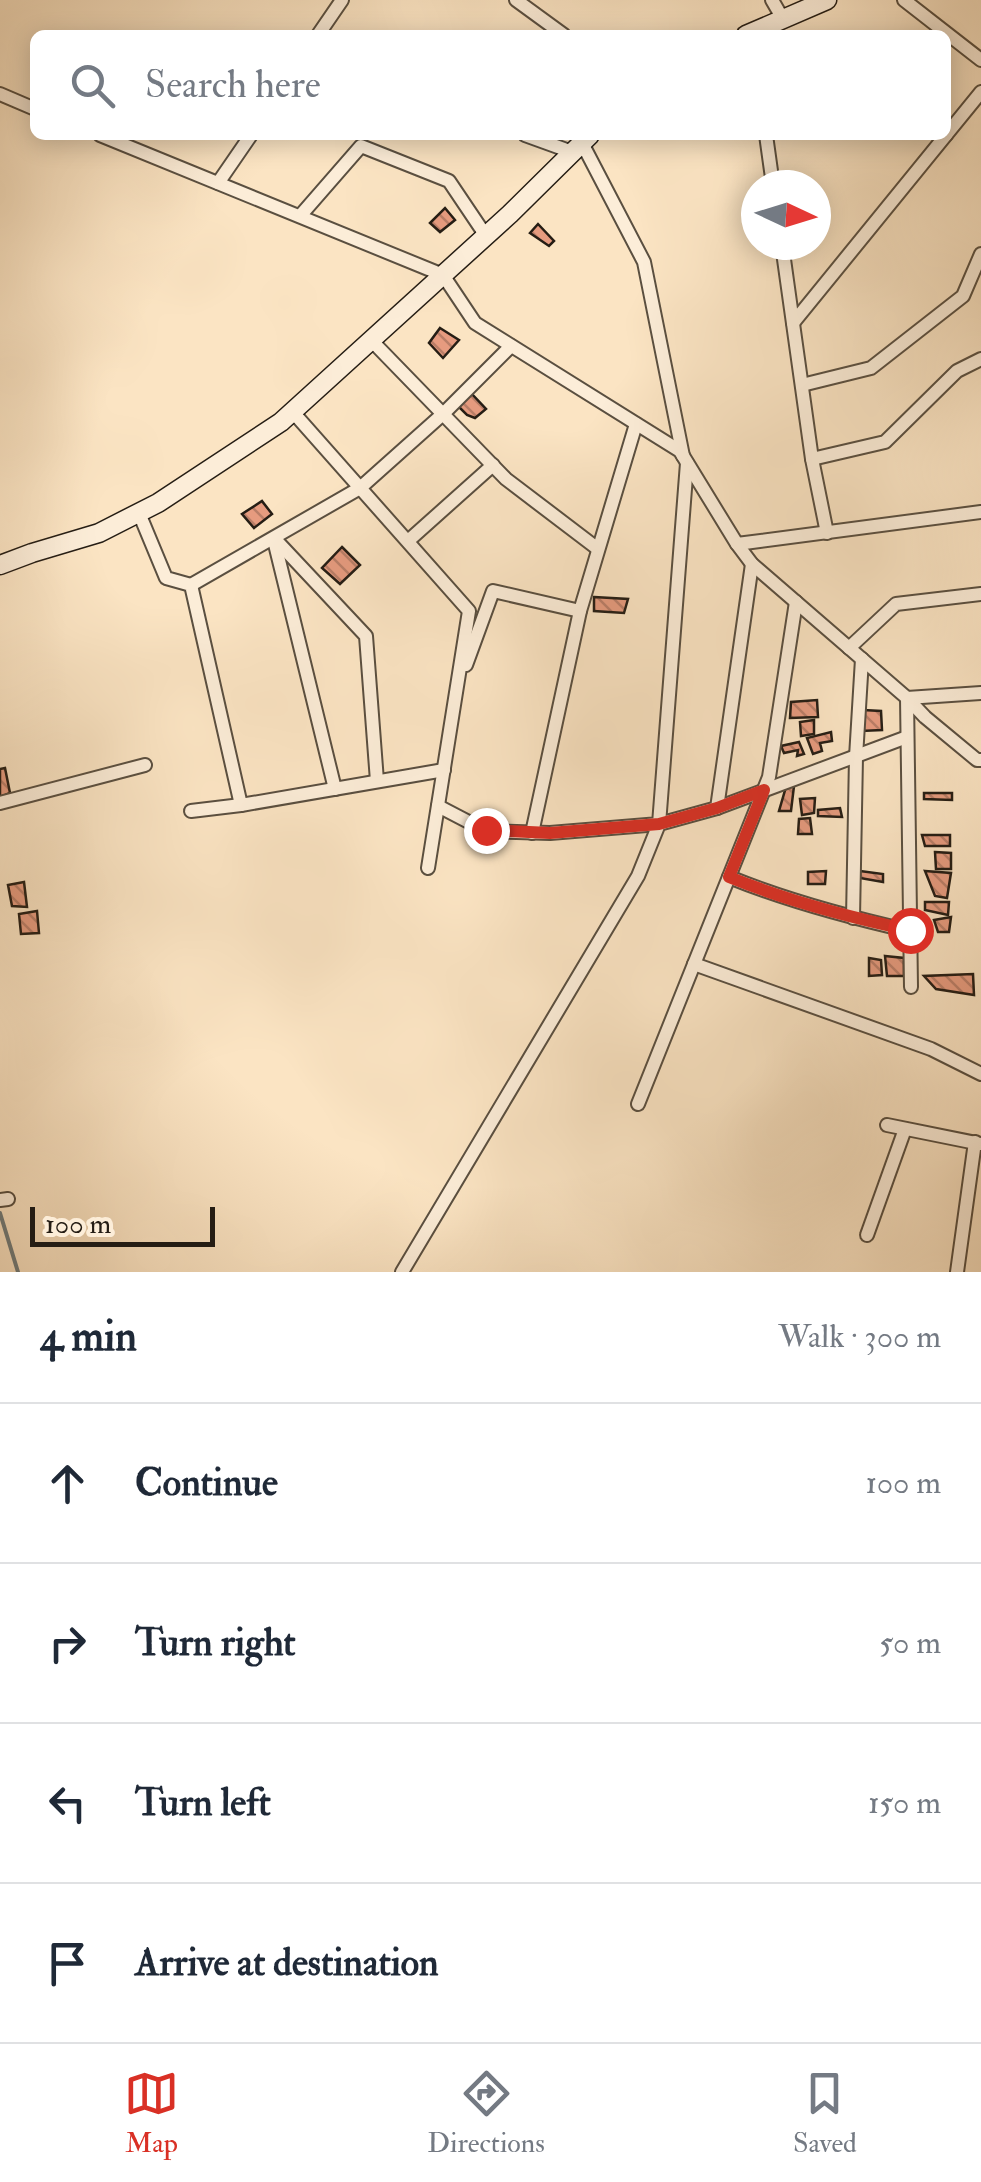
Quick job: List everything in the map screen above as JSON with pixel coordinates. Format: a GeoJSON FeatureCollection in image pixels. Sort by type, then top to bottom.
{"type":"FeatureCollection","features":[{"type":"Feature","properties":{"kind":"main road"},"geometry":{"type":"LineString","coordinates":[[758,30],[826,0]]}},
{"type":"Feature","properties":{"kind":"main road"},"geometry":{"type":"LineString","coordinates":[[0,565],[99,533],[139,513],[281,422],[486,236],[581,143]]}},
{"type":"Feature","properties":{"kind":"street"},"geometry":{"type":"LineString","coordinates":[[321,30],[342,0]]}},
{"type":"Feature","properties":{"kind":"street"},"geometry":{"type":"LineString","coordinates":[[516,0],[557,30]]}},
{"type":"Feature","properties":{"kind":"street"},"geometry":{"type":"LineString","coordinates":[[772,0],[784,19]]}},
{"type":"Feature","properties":{"kind":"street"},"geometry":{"type":"LineString","coordinates":[[904,0],[942,30]]}},
{"type":"Feature","properties":{"kind":"street"},"geometry":{"type":"LineString","coordinates":[[951,37],[981,60]]}},
{"type":"Feature","properties":{"kind":"street"},"geometry":{"type":"LineString","coordinates":[[951,129],[981,92]]}},
{"type":"Feature","properties":{"kind":"street"},"geometry":{"type":"LineString","coordinates":[[0,94],[30,106]]}},
{"type":"Feature","properties":{"kind":"street"},"geometry":{"type":"LineString","coordinates":[[112,140],[443,275],[474,323],[680,452],[752,564],[925,717],[981,760]]}},
{"type":"Feature","properties":{"kind":"street"},"geometry":{"type":"LineString","coordinates":[[218,183],[247,140]]}},
{"type":"Feature","properties":{"kind":"street"},"geometry":{"type":"LineString","coordinates":[[767,140],[772,170]]}},
{"type":"Feature","properties":{"kind":"street"},"geometry":{"type":"LineString","coordinates":[[793,323],[942,140]]}},
{"type":"Feature","properties":{"kind":"street"},"geometry":{"type":"LineString","coordinates":[[402,1272],[638,876],[659,824],[685,460],[644,262],[581,143]]}},
{"type":"Feature","properties":{"kind":"street"},"geometry":{"type":"LineString","coordinates":[[300,216],[361,146],[449,182],[486,236]]}},
{"type":"Feature","properties":{"kind":"street"},"geometry":{"type":"LineString","coordinates":[[802,385],[871,368],[962,296],[981,254]]}},
{"type":"Feature","properties":{"kind":"street"},"geometry":{"type":"LineString","coordinates":[[784,260],[812,459],[827,532]]}},
{"type":"Feature","properties":{"kind":"street"},"geometry":{"type":"LineString","coordinates":[[371,340],[506,479],[598,549]]}},
{"type":"Feature","properties":{"kind":"street"},"geometry":{"type":"LineString","coordinates":[[139,513],[166,578],[192,585],[360,488],[511,346]]}},
{"type":"Feature","properties":{"kind":"street"},"geometry":{"type":"LineString","coordinates":[[812,459],[885,442],[957,372],[981,360]]}},
{"type":"Feature","properties":{"kind":"street"},"geometry":{"type":"LineString","coordinates":[[292,411],[468,611],[428,868]]}},
{"type":"Feature","properties":{"kind":"street"},"geometry":{"type":"LineString","coordinates":[[532,832],[580,611],[636,424]]}},
{"type":"Feature","properties":{"kind":"street"},"geometry":{"type":"LineString","coordinates":[[408,542],[493,465]]}},
{"type":"Feature","properties":{"kind":"street"},"geometry":{"type":"LineString","coordinates":[[736,544],[981,512]]}},
{"type":"Feature","properties":{"kind":"street"},"geometry":{"type":"LineString","coordinates":[[274,538],[366,636],[377,781]]}},
{"type":"Feature","properties":{"kind":"street"},"geometry":{"type":"LineString","coordinates":[[274,538],[335,789]]}},
{"type":"Feature","properties":{"kind":"street"},"geometry":{"type":"LineString","coordinates":[[717,808],[752,564]]}},
{"type":"Feature","properties":{"kind":"street"},"geometry":{"type":"LineString","coordinates":[[192,585],[241,805]]}},
{"type":"Feature","properties":{"kind":"street"},"geometry":{"type":"LineString","coordinates":[[455,696],[493,592],[580,611]]}},
{"type":"Feature","properties":{"kind":"street"},"geometry":{"type":"LineString","coordinates":[[849,648],[896,604],[981,594]]}},
{"type":"Feature","properties":{"kind":"street"},"geometry":{"type":"LineString","coordinates":[[638,1104],[769,776],[796,602]]}},
{"type":"Feature","properties":{"kind":"street"},"geometry":{"type":"LineString","coordinates":[[853,918],[862,660]]}},
{"type":"Feature","properties":{"kind":"street"},"geometry":{"type":"LineString","coordinates":[[907,698],[981,693]]}},
{"type":"Feature","properties":{"kind":"street"},"geometry":{"type":"LineString","coordinates":[[907,698],[911,987]]}},
{"type":"Feature","properties":{"kind":"street"},"geometry":{"type":"LineString","coordinates":[[438,806],[486,830],[532,832],[659,824],[717,808],[907,737]]}},
{"type":"Feature","properties":{"kind":"street"},"geometry":{"type":"LineString","coordinates":[[0,803],[145,766]]}},
{"type":"Feature","properties":{"kind":"street"},"geometry":{"type":"LineString","coordinates":[[191,811],[444,770]]}},
{"type":"Feature","properties":{"kind":"street"},"geometry":{"type":"LineString","coordinates":[[729,877],[853,918],[910,930]]}},
{"type":"Feature","properties":{"kind":"street"},"geometry":{"type":"LineString","coordinates":[[694,964],[931,1050],[981,1074]]}},
{"type":"Feature","properties":{"kind":"street"},"geometry":{"type":"LineString","coordinates":[[887,1125],[978,1143],[957,1272]]}},
{"type":"Feature","properties":{"kind":"street"},"geometry":{"type":"LineString","coordinates":[[867,1235],[906,1129]]}},
{"type":"Feature","properties":{"kind":"street"},"geometry":{"type":"LineString","coordinates":[[964,1222],[981,1223]]}},
{"type":"Feature","properties":{"kind":"building"},"geometry":{"type":"Polygon","coordinates":[[[445,208],[455,220],[440,232],[430,223],[445,208]]]}},
{"type":"Feature","properties":{"kind":"building"},"geometry":{"type":"Polygon","coordinates":[[[538,224],[554,241],[549,246],[530,233],[538,224]]]}},
{"type":"Feature","properties":{"kind":"building"},"geometry":{"type":"Polygon","coordinates":[[[440,328],[459,340],[443,358],[429,343],[440,328]]]}},
{"type":"Feature","properties":{"kind":"building"},"geometry":{"type":"Polygon","coordinates":[[[471,393],[486,409],[475,418],[457,405],[471,393]]]}},
{"type":"Feature","properties":{"kind":"building"},"geometry":{"type":"Polygon","coordinates":[[[262,501],[272,514],[254,528],[242,514],[262,501]]]}},
{"type":"Feature","properties":{"kind":"building"},"geometry":{"type":"Polygon","coordinates":[[[342,547],[360,565],[340,584],[322,568],[342,547]]]}},
{"type":"Feature","properties":{"kind":"building"},"geometry":{"type":"Polygon","coordinates":[[[594,597],[628,599],[624,613],[594,611],[594,597]]]}},
{"type":"Feature","properties":{"kind":"building"},"geometry":{"type":"Polygon","coordinates":[[[817,700],[818,717],[790,718],[791,702],[817,700]]]}},
{"type":"Feature","properties":{"kind":"building"},"geometry":{"type":"Polygon","coordinates":[[[863,710],[881,711],[882,730],[861,731],[863,710]]]}},
{"type":"Feature","properties":{"kind":"building"},"geometry":{"type":"Polygon","coordinates":[[[814,720],[814,734],[801,736],[800,722],[814,720]]]}},
{"type":"Feature","properties":{"kind":"building"},"geometry":{"type":"Polygon","coordinates":[[[831,732],[832,741],[820,743],[822,751],[813,754],[807,738],[831,732]]]}},
{"type":"Feature","properties":{"kind":"building"},"geometry":{"type":"Polygon","coordinates":[[[799,742],[804,754],[797,756],[798,750],[784,753],[781,746],[799,742]]]}},
{"type":"Feature","properties":{"kind":"building"},"geometry":{"type":"Polygon","coordinates":[[[5,768],[10,793],[0,797],[0,769],[5,768]]]}},
{"type":"Feature","properties":{"kind":"building"},"geometry":{"type":"Polygon","coordinates":[[[794,786],[791,811],[779,811],[786,787],[794,786]]]}},
{"type":"Feature","properties":{"kind":"building"},"geometry":{"type":"Polygon","coordinates":[[[924,793],[952,793],[952,800],[924,799],[924,793]]]}},
{"type":"Feature","properties":{"kind":"building"},"geometry":{"type":"Polygon","coordinates":[[[815,798],[814,813],[802,815],[800,799],[815,798]]]}},
{"type":"Feature","properties":{"kind":"building"},"geometry":{"type":"Polygon","coordinates":[[[840,808],[842,817],[818,816],[818,810],[840,808]]]}},
{"type":"Feature","properties":{"kind":"building"},"geometry":{"type":"Polygon","coordinates":[[[810,818],[812,834],[798,834],[799,819],[810,818]]]}},
{"type":"Feature","properties":{"kind":"building"},"geometry":{"type":"Polygon","coordinates":[[[922,835],[950,835],[950,846],[925,846],[922,835]]]}},
{"type":"Feature","properties":{"kind":"building"},"geometry":{"type":"Polygon","coordinates":[[[935,852],[951,853],[951,869],[936,869],[935,852]]]}},
{"type":"Feature","properties":{"kind":"building"},"geometry":{"type":"Polygon","coordinates":[[[826,871],[825,884],[808,884],[808,872],[826,871]]]}},
{"type":"Feature","properties":{"kind":"building"},"geometry":{"type":"Polygon","coordinates":[[[860,871],[883,874],[883,882],[860,878],[860,871]]]}},
{"type":"Feature","properties":{"kind":"building"},"geometry":{"type":"Polygon","coordinates":[[[925,871],[951,873],[947,898],[935,896],[925,871]]]}},
{"type":"Feature","properties":{"kind":"building"},"geometry":{"type":"Polygon","coordinates":[[[24,882],[27,907],[12,906],[8,885],[24,882]]]}},
{"type":"Feature","properties":{"kind":"building"},"geometry":{"type":"Polygon","coordinates":[[[925,902],[949,902],[948,915],[925,910],[925,902]]]}},
{"type":"Feature","properties":{"kind":"building"},"geometry":{"type":"Polygon","coordinates":[[[37,911],[39,933],[21,934],[19,914],[37,911]]]}},
{"type":"Feature","properties":{"kind":"building"},"geometry":{"type":"Polygon","coordinates":[[[951,917],[949,932],[938,932],[934,920],[951,917]]]}},
{"type":"Feature","properties":{"kind":"building"},"geometry":{"type":"Polygon","coordinates":[[[885,956],[904,958],[904,976],[887,976],[885,956]]]}},
{"type":"Feature","properties":{"kind":"building"},"geometry":{"type":"Polygon","coordinates":[[[869,958],[881,960],[882,975],[869,976],[869,958]]]}},
{"type":"Feature","properties":{"kind":"building"},"geometry":{"type":"Polygon","coordinates":[[[973,974],[974,995],[936,989],[924,976],[973,974]]]}},
{"type":"Feature","properties":{"kind":"waterway"},"geometry":{"type":"LineString","coordinates":[[0,1213],[18,1272]]}},
{"type":"Feature","properties":{"kind":"route"},"geometry":{"type":"LineString","coordinates":[[486,830],[550,833],[659,824],[764,790],[729,877],[837,914],[910,930]]}}]}
